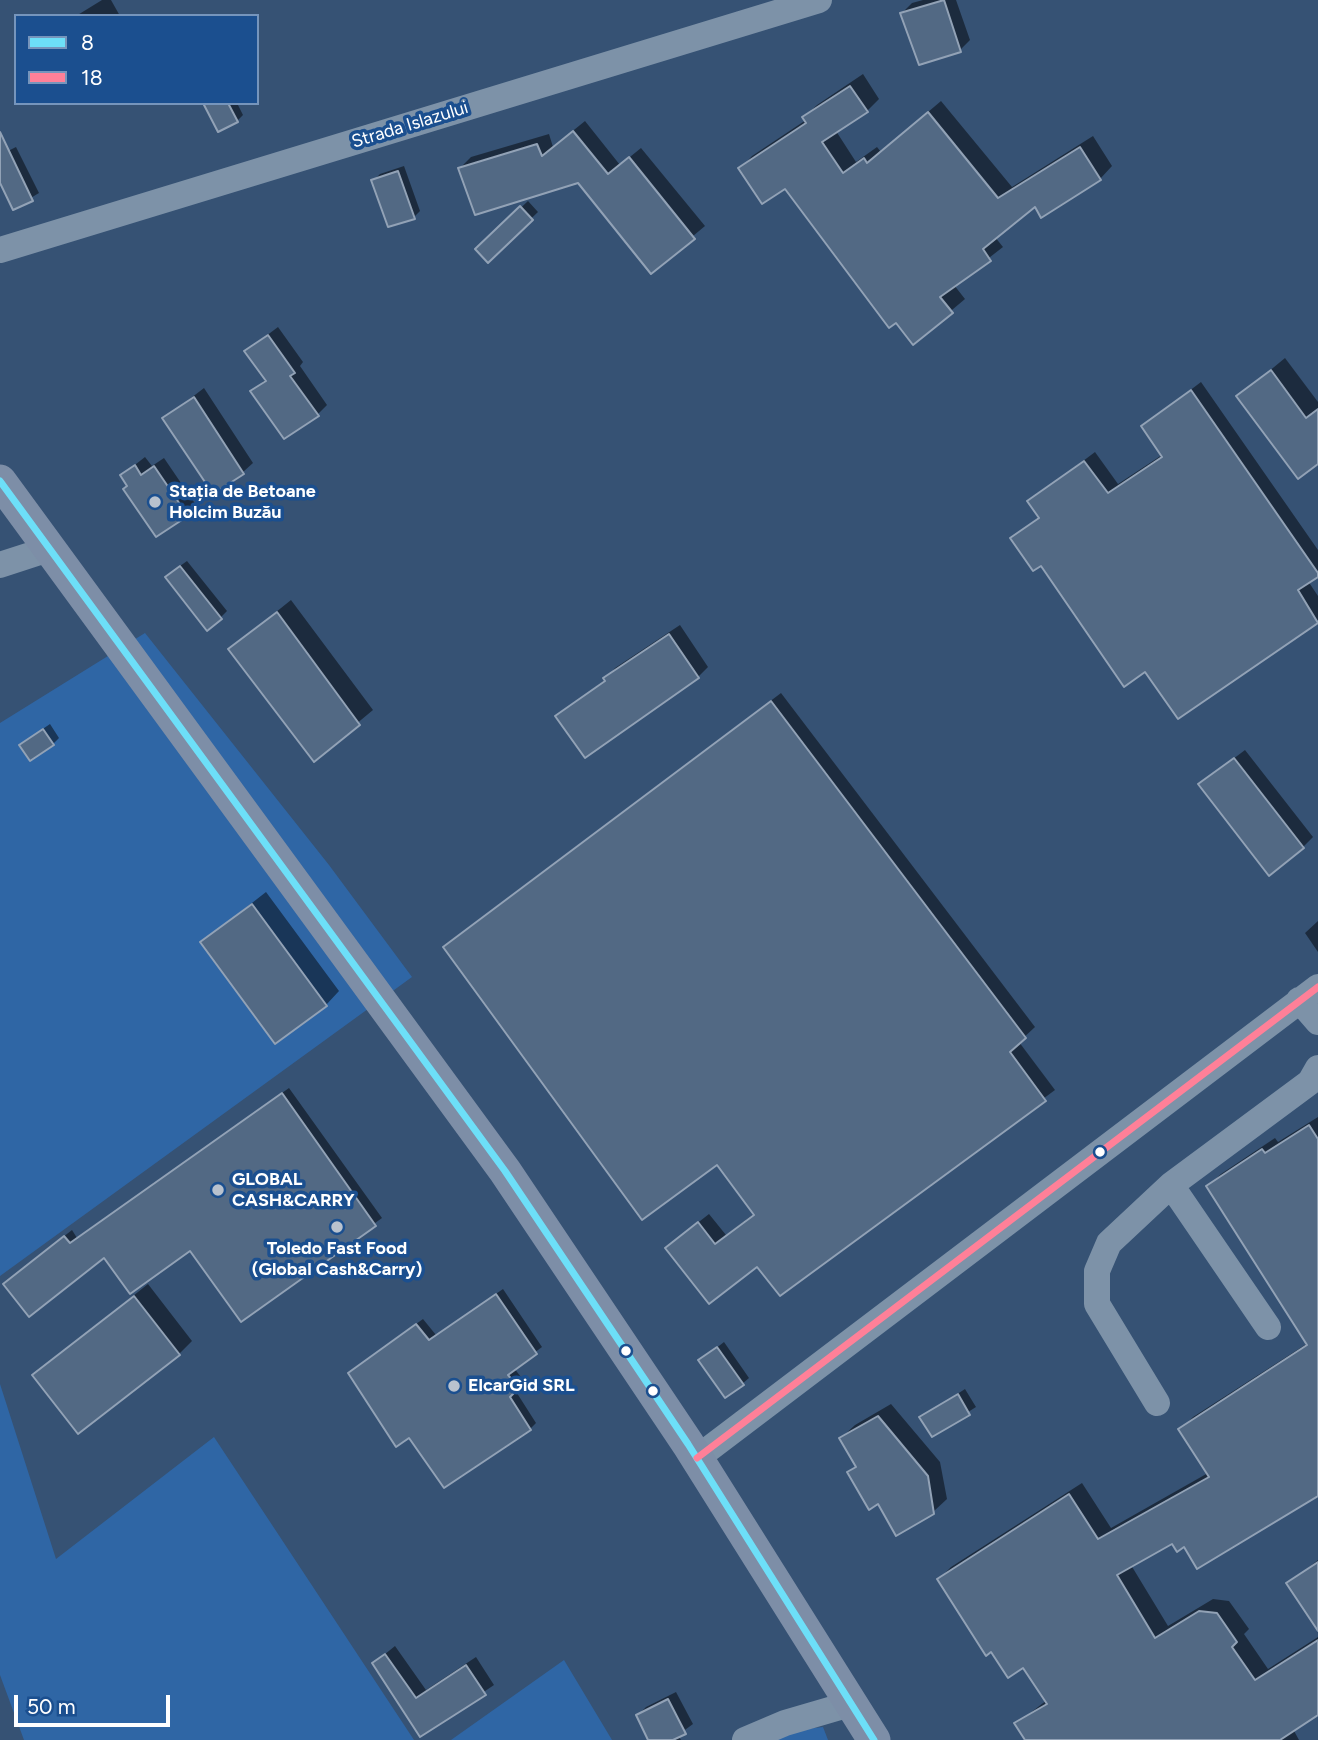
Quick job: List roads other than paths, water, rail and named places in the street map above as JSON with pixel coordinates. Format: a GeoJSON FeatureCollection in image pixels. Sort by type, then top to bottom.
{"type":"FeatureCollection","features":[{"type":"Feature","properties":{"kind":"main road"},"geometry":{"type":"LineString","coordinates":[[0,481],[505,1171],[697,1458],[874,1740]]}},
{"type":"Feature","properties":{"kind":"street","name":"Strada Islazului"},"geometry":{"type":"LineString","coordinates":[[0,250],[819,0]]}},
{"type":"Feature","properties":{"kind":"street"},"geometry":{"type":"LineString","coordinates":[[0,565],[49,549]]}},
{"type":"Feature","properties":{"kind":"street"},"geometry":{"type":"LineString","coordinates":[[697,1458],[1308,994],[1318,1022]]}},
{"type":"Feature","properties":{"kind":"street"},"geometry":{"type":"LineString","coordinates":[[1157,1403],[1097,1304],[1097,1271],[1109,1243],[1171,1185],[1310,1082],[1318,1068]]}},
{"type":"Feature","properties":{"kind":"street"},"geometry":{"type":"LineString","coordinates":[[1171,1185],[1268,1327]]}},
{"type":"Feature","properties":{"kind":"street"},"geometry":{"type":"LineString","coordinates":[[745,1740],[785,1723],[850,1704]]}},
{"type":"Feature","properties":{"kind":"place","name":"Stația de Betoane Holcim Buzău"},"geometry":{"type":"Point","coordinates":[155,502]}},
{"type":"Feature","properties":{"kind":"place","name":"GLOBAL CASH&CARRY"},"geometry":{"type":"Point","coordinates":[218,1190]}},
{"type":"Feature","properties":{"kind":"place","name":"Toledo Fast Food (Global Cash&Carry)"},"geometry":{"type":"Point","coordinates":[337,1227]}},
{"type":"Feature","properties":{"kind":"place","name":"ElcarGid SRL"},"geometry":{"type":"Point","coordinates":[454,1386]}}]}
